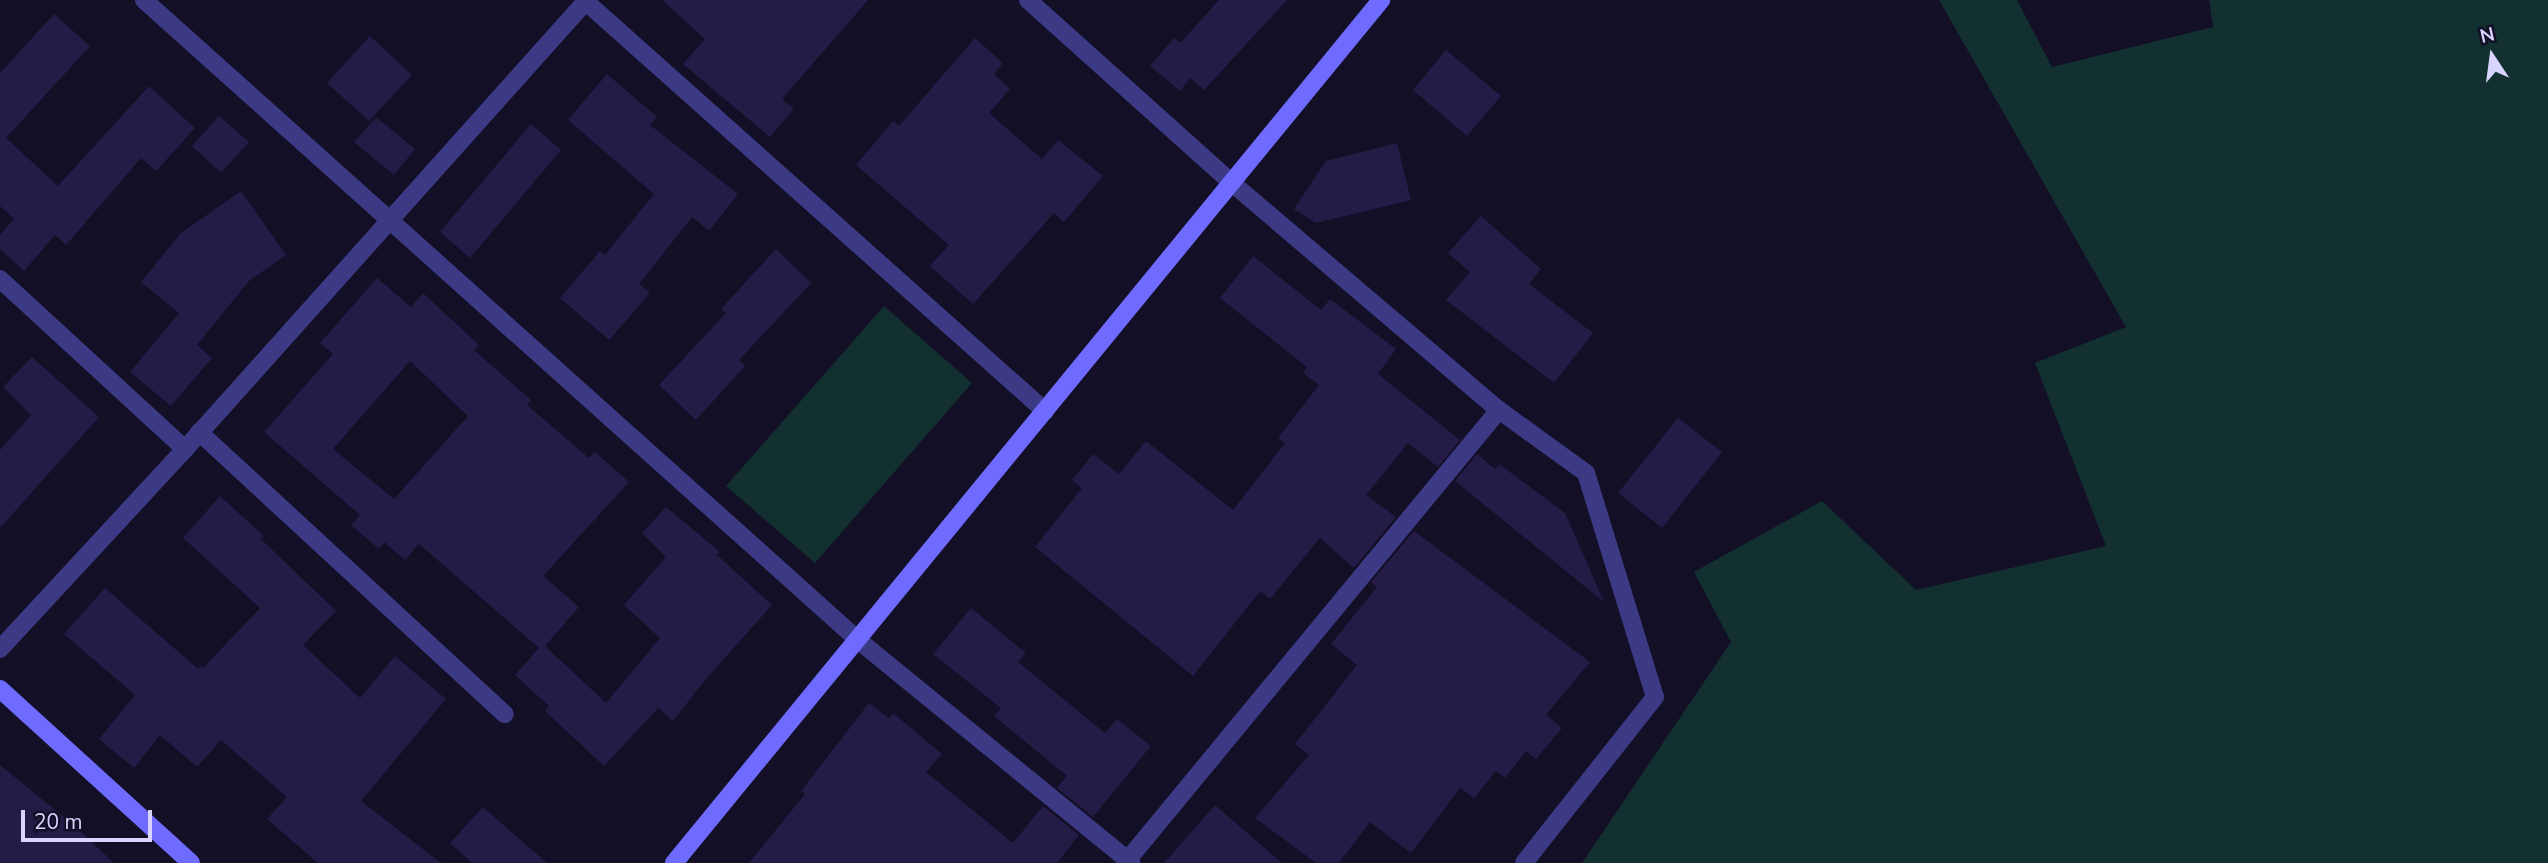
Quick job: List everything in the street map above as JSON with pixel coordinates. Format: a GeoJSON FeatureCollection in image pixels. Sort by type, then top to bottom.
{"type":"FeatureCollection","features":[{"type":"Feature","properties":{"kind":"street"},"geometry":{"type":"LineString","coordinates":[[144,0],[858,640],[1128,862],[1499,410]]}},
{"type":"Feature","properties":{"kind":"street"},"geometry":{"type":"LineString","coordinates":[[0,649],[185,449],[585,0],[1045,411]]}},
{"type":"Feature","properties":{"kind":"street"},"geometry":{"type":"LineString","coordinates":[[1028,0],[1232,183],[1499,410],[1586,473],[1655,696],[1524,863]]}},
{"type":"Feature","properties":{"kind":"street"},"geometry":{"type":"LineString","coordinates":[[674,863],[1381,0]]}},
{"type":"Feature","properties":{"kind":"street"},"geometry":{"type":"LineString","coordinates":[[0,279],[185,449]]}},
{"type":"Feature","properties":{"kind":"street"},"geometry":{"type":"LineString","coordinates":[[199,432],[505,713]]}},
{"type":"Feature","properties":{"kind":"street"},"geometry":{"type":"LineString","coordinates":[[0,689],[191,863]]}},
{"type":"Feature","properties":{"kind":"green space"},"geometry":{"type":"Polygon","coordinates":[[[1939,0],[2017,0],[2052,67],[2213,27],[2209,0],[2548,0],[2548,863],[1582,863],[1731,642],[1694,572],[1822,501],[1916,590],[2106,546],[2035,363],[2126,327],[1939,0]]]}},
{"type":"Feature","properties":{"kind":"green space"},"geometry":{"type":"Polygon","coordinates":[[[884,306],[972,383],[815,563],[726,486],[884,306]]]}},
{"type":"Feature","properties":{"kind":"building"},"geometry":{"type":"Polygon","coordinates":[[[662,0],[868,0],[782,99],[794,109],[770,137],[683,64],[705,39],[662,0]]]}},
{"type":"Feature","properties":{"kind":"building"},"geometry":{"type":"Polygon","coordinates":[[[1219,0],[1287,0],[1204,90],[1190,78],[1180,91],[1150,66],[1174,38],[1180,43],[1219,0]]]}},
{"type":"Feature","properties":{"kind":"building"},"geometry":{"type":"Polygon","coordinates":[[[54,14],[90,46],[6,138],[58,186],[149,86],[195,128],[156,171],[141,158],[66,245],[55,235],[24,271],[0,249],[0,235],[14,219],[0,206],[0,73],[54,14]]]}},
{"type":"Feature","properties":{"kind":"building"},"geometry":{"type":"Polygon","coordinates":[[[370,36],[412,75],[369,121],[327,83],[370,36]]]}},
{"type":"Feature","properties":{"kind":"building"},"geometry":{"type":"Polygon","coordinates":[[[975,38],[1003,63],[994,74],[1010,89],[989,113],[1042,159],[1058,140],[1103,176],[1064,222],[1054,213],[973,304],[930,266],[949,245],[856,165],[893,121],[899,126],[975,38]]]}},
{"type":"Feature","properties":{"kind":"building"},"geometry":{"type":"Polygon","coordinates":[[[1446,50],[1501,96],[1467,136],[1413,90],[1446,50]]]}},
{"type":"Feature","properties":{"kind":"building"},"geometry":{"type":"Polygon","coordinates":[[[607,74],[657,117],[650,125],[738,194],[709,231],[692,217],[639,284],[650,293],[609,340],[560,298],[600,251],[605,255],[654,194],[568,120],[607,74]]]}},
{"type":"Feature","properties":{"kind":"building"},"geometry":{"type":"Polygon","coordinates":[[[219,116],[249,142],[221,173],[192,146],[219,116]]]}},
{"type":"Feature","properties":{"kind":"building"},"geometry":{"type":"Polygon","coordinates":[[[376,117],[415,149],[394,175],[354,142],[376,117]]]}},
{"type":"Feature","properties":{"kind":"building"},"geometry":{"type":"Polygon","coordinates":[[[531,124],[561,150],[470,258],[440,232],[531,124]]]}},
{"type":"Feature","properties":{"kind":"building"},"geometry":{"type":"Polygon","coordinates":[[[1397,143],[1411,200],[1316,223],[1294,209],[1326,161],[1397,143]]]}},
{"type":"Feature","properties":{"kind":"building"},"geometry":{"type":"Polygon","coordinates":[[[241,191],[286,255],[249,281],[197,345],[212,358],[171,406],[130,372],[179,313],[141,282],[181,233],[241,191]]]}},
{"type":"Feature","properties":{"kind":"building"},"geometry":{"type":"Polygon","coordinates":[[[1481,216],[1541,269],[1529,284],[1593,333],[1554,383],[1446,300],[1470,272],[1448,253],[1481,216]]]}},
{"type":"Feature","properties":{"kind":"building"},"geometry":{"type":"Polygon","coordinates":[[[776,249],[811,283],[739,360],[745,366],[696,420],[659,385],[726,313],[721,309],[776,249]]]}},
{"type":"Feature","properties":{"kind":"building"},"geometry":{"type":"Polygon","coordinates":[[[1253,256],[1321,310],[1330,299],[1396,349],[1378,374],[1460,440],[1438,467],[1408,443],[1366,495],[1396,517],[1354,568],[1320,538],[1270,599],[1260,591],[1193,676],[1035,547],[1082,488],[1072,480],[1093,454],[1119,474],[1146,441],[1233,510],[1285,443],[1278,438],[1319,385],[1303,373],[1307,367],[1220,298],[1253,256]]]}},
{"type":"Feature","properties":{"kind":"building"},"geometry":{"type":"Polygon","coordinates":[[[377,278],[411,307],[423,293],[479,345],[474,350],[531,400],[527,405],[589,458],[595,452],[629,482],[543,576],[579,607],[545,646],[606,703],[660,638],[624,605],[666,557],[642,533],[666,507],[720,552],[717,555],[772,605],[705,680],[673,721],[658,708],[604,766],[545,711],[549,706],[515,675],[539,648],[419,544],[405,560],[384,542],[379,549],[351,525],[360,515],[264,432],[333,354],[320,343],[377,278]],[[410,361],[333,449],[394,499],[468,416],[410,361]]]}},
{"type":"Feature","properties":{"kind":"building"},"geometry":{"type":"Polygon","coordinates":[[[32,357],[99,417],[0,528],[0,450],[31,415],[3,387],[32,357]]]}},
{"type":"Feature","properties":{"kind":"building"},"geometry":{"type":"Polygon","coordinates":[[[1678,418],[1722,452],[1662,528],[1618,493],[1678,418]]]}},
{"type":"Feature","properties":{"kind":"building"},"geometry":{"type":"Polygon","coordinates":[[[1477,454],[1495,469],[1499,464],[1565,513],[1604,602],[1455,481],[1477,454]]]}},
{"type":"Feature","properties":{"kind":"building"},"geometry":{"type":"Polygon","coordinates":[[[220,496],[264,536],[261,539],[336,611],[303,645],[360,698],[395,656],[446,699],[361,801],[441,863],[318,863],[267,819],[287,797],[221,740],[197,767],[160,735],[134,768],[99,739],[135,695],[64,634],[105,588],[198,669],[201,665],[203,668],[260,608],[183,538],[220,496]]]}},
{"type":"Feature","properties":{"kind":"building"},"geometry":{"type":"Polygon","coordinates":[[[1414,531],[1590,662],[1546,715],[1562,728],[1536,759],[1526,751],[1505,778],[1496,771],[1474,798],[1460,788],[1411,853],[1370,822],[1339,863],[1316,863],[1255,818],[1309,755],[1295,744],[1357,665],[1331,644],[1377,587],[1371,582],[1414,531]]]}},
{"type":"Feature","properties":{"kind":"building"},"geometry":{"type":"Polygon","coordinates":[[[971,608],[1026,653],[1018,662],[1105,733],[1117,719],[1151,746],[1093,817],[1057,788],[1067,776],[994,716],[1001,708],[933,654],[971,608]]]}},
{"type":"Feature","properties":{"kind":"building"},"geometry":{"type":"Polygon","coordinates":[[[869,703],[889,718],[893,713],[942,754],[926,772],[1013,843],[1043,806],[1079,835],[1057,863],[749,863],[805,794],[801,791],[869,703]]]}},
{"type":"Feature","properties":{"kind":"building"},"geometry":{"type":"Polygon","coordinates":[[[0,765],[70,822],[114,863],[0,863],[0,765]]]}},
{"type":"Feature","properties":{"kind":"building"},"geometry":{"type":"Polygon","coordinates":[[[1215,805],[1282,863],[1164,863],[1215,805]]]}},
{"type":"Feature","properties":{"kind":"building"},"geometry":{"type":"Polygon","coordinates":[[[483,807],[547,863],[472,863],[450,843],[483,807]]]}}]}
